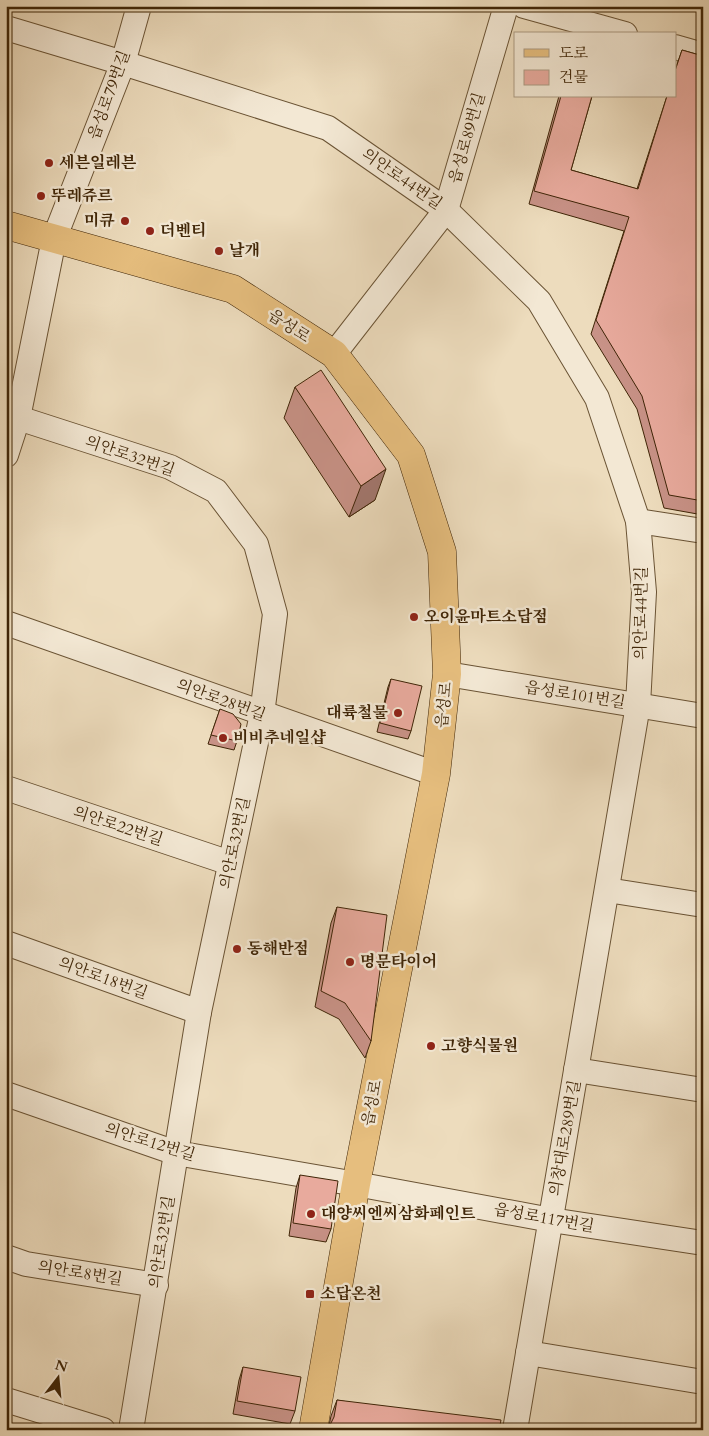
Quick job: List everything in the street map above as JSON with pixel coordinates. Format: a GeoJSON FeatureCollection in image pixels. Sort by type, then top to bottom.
{"type":"FeatureCollection","features":[{"type":"Feature","properties":{"kind":"main road","name":"읍성로"},"geometry":{"type":"LineString","coordinates":[[6,225],[232,289],[334,354],[411,455],[442,552],[447,674],[436,774],[356,1184],[313,1430]]}},
{"type":"Feature","properties":{"kind":"street","name":"읍성로79번길"},"geometry":{"type":"LineString","coordinates":[[6,455],[12,416],[54,239],[123,63],[139,6]]}},
{"type":"Feature","properties":{"kind":"street","name":"읍성로89번길"},"geometry":{"type":"LineString","coordinates":[[334,354],[446,210],[506,6]]}},
{"type":"Feature","properties":{"kind":"street"},"geometry":{"type":"LineString","coordinates":[[524,6],[618,32]]}},
{"type":"Feature","properties":{"kind":"street","name":"의안로44번길"},"geometry":{"type":"LineString","coordinates":[[6,28],[328,128],[446,210],[539,301],[598,398],[638,521],[644,592],[638,705]]}},
{"type":"Feature","properties":{"kind":"street"},"geometry":{"type":"LineString","coordinates":[[676,48],[703,55]]}},
{"type":"Feature","properties":{"kind":"street","name":"의안로32번길"},"geometry":{"type":"LineString","coordinates":[[12,416],[170,467],[216,491],[256,544],[275,614],[262,714],[199,1012],[131,1430]]}},
{"type":"Feature","properties":{"kind":"street"},"geometry":{"type":"LineString","coordinates":[[638,521],[703,531]]}},
{"type":"Feature","properties":{"kind":"street","name":"의안로28번길"},"geometry":{"type":"LineString","coordinates":[[6,623],[436,774]]}},
{"type":"Feature","properties":{"kind":"street","name":"읍성로101번길"},"geometry":{"type":"LineString","coordinates":[[447,674],[703,716]]}},
{"type":"Feature","properties":{"kind":"street","name":"의창대로289번길"},"geometry":{"type":"LineString","coordinates":[[516,1430],[638,705]]}},
{"type":"Feature","properties":{"kind":"street","name":"의안로22번길"},"geometry":{"type":"LineString","coordinates":[[6,788],[230,863]]}},
{"type":"Feature","properties":{"kind":"street"},"geometry":{"type":"LineString","coordinates":[[607,890],[703,905]]}},
{"type":"Feature","properties":{"kind":"street","name":"의안로18번길"},"geometry":{"type":"LineString","coordinates":[[6,943],[199,1012]]}},
{"type":"Feature","properties":{"kind":"street","name":"의창대로289번길"},"geometry":{"type":"LineString","coordinates":[[576,1070],[703,1090]]}},
{"type":"Feature","properties":{"kind":"street","name":"의안로12번길"},"geometry":{"type":"LineString","coordinates":[[6,1094],[176,1153],[356,1184]]}},
{"type":"Feature","properties":{"kind":"street","name":"읍성로117번길"},"geometry":{"type":"LineString","coordinates":[[356,1184],[551,1220],[703,1243]]}},
{"type":"Feature","properties":{"kind":"street","name":"의안로8번길"},"geometry":{"type":"LineString","coordinates":[[6,1257],[26,1264],[156,1285]]}},
{"type":"Feature","properties":{"kind":"street"},"geometry":{"type":"LineString","coordinates":[[528,1353],[703,1382]]}},
{"type":"Feature","properties":{"kind":"street"},"geometry":{"type":"LineString","coordinates":[[6,1400],[103,1430]]}},
{"type":"Feature","properties":{"kind":"building"},"geometry":{"type":"Polygon","coordinates":[[[682,50],[703,56],[703,501],[669,495],[642,396],[596,320],[629,217],[534,191],[560,98],[591,98],[571,170],[638,189],[666,98],[676,98],[676,68],[682,50]]]}},
{"type":"Feature","properties":{"kind":"building"},"geometry":{"type":"Polygon","coordinates":[[[321,370],[386,469],[361,486],[295,387],[321,370]]]}},
{"type":"Feature","properties":{"kind":"building","name":"대륙철물"},"geometry":{"type":"Polygon","coordinates":[[[391,679],[422,686],[411,731],[380,723],[391,679]]]}},
{"type":"Feature","properties":{"kind":"building"},"geometry":{"type":"Polygon","coordinates":[[[220,709],[233,714],[241,724],[237,741],[211,735],[220,709]]]}},
{"type":"Feature","properties":{"kind":"building","name":"명문타이어"},"geometry":{"type":"Polygon","coordinates":[[[337,907],[387,915],[371,1041],[345,1003],[321,991],[337,907]]]}},
{"type":"Feature","properties":{"kind":"building","name":"대양씨엔씨삼화페인트"},"geometry":{"type":"Polygon","coordinates":[[[300,1175],[338,1181],[331,1229],[293,1223],[300,1175]]]}},
{"type":"Feature","properties":{"kind":"building"},"geometry":{"type":"Polygon","coordinates":[[[243,1367],[301,1377],[295,1411],[237,1401],[243,1367]]]}},
{"type":"Feature","properties":{"kind":"building"},"geometry":{"type":"Polygon","coordinates":[[[337,1400],[501,1420],[499,1430],[329,1430],[337,1400]]]}},
{"type":"Feature","properties":{"kind":"place","name":"세븐일레븐"},"geometry":{"type":"Point","coordinates":[49,163]}},
{"type":"Feature","properties":{"kind":"place","name":"뚜레쥬르"},"geometry":{"type":"Point","coordinates":[41,196]}},
{"type":"Feature","properties":{"kind":"place","name":"미큐"},"geometry":{"type":"Point","coordinates":[125,221]}},
{"type":"Feature","properties":{"kind":"place","name":"더벤티"},"geometry":{"type":"Point","coordinates":[150,231]}},
{"type":"Feature","properties":{"kind":"place","name":"날개"},"geometry":{"type":"Point","coordinates":[219,251]}},
{"type":"Feature","properties":{"kind":"place","name":"오이윤마트소답점"},"geometry":{"type":"Point","coordinates":[414,617]}},
{"type":"Feature","properties":{"kind":"place","name":"대륙철물"},"geometry":{"type":"Point","coordinates":[398,713]}},
{"type":"Feature","properties":{"kind":"place","name":"비비추네일샵"},"geometry":{"type":"Point","coordinates":[223,738]}},
{"type":"Feature","properties":{"kind":"place","name":"동해반점"},"geometry":{"type":"Point","coordinates":[237,949]}},
{"type":"Feature","properties":{"kind":"place","name":"명문타이어"},"geometry":{"type":"Point","coordinates":[350,962]}},
{"type":"Feature","properties":{"kind":"place","name":"고향식물원"},"geometry":{"type":"Point","coordinates":[431,1046]}},
{"type":"Feature","properties":{"kind":"place","name":"대양씨엔씨삼화페인트"},"geometry":{"type":"Point","coordinates":[311,1214]}},
{"type":"Feature","properties":{"kind":"place","name":"소답온천"},"geometry":{"type":"Point","coordinates":[310,1294]}}]}
